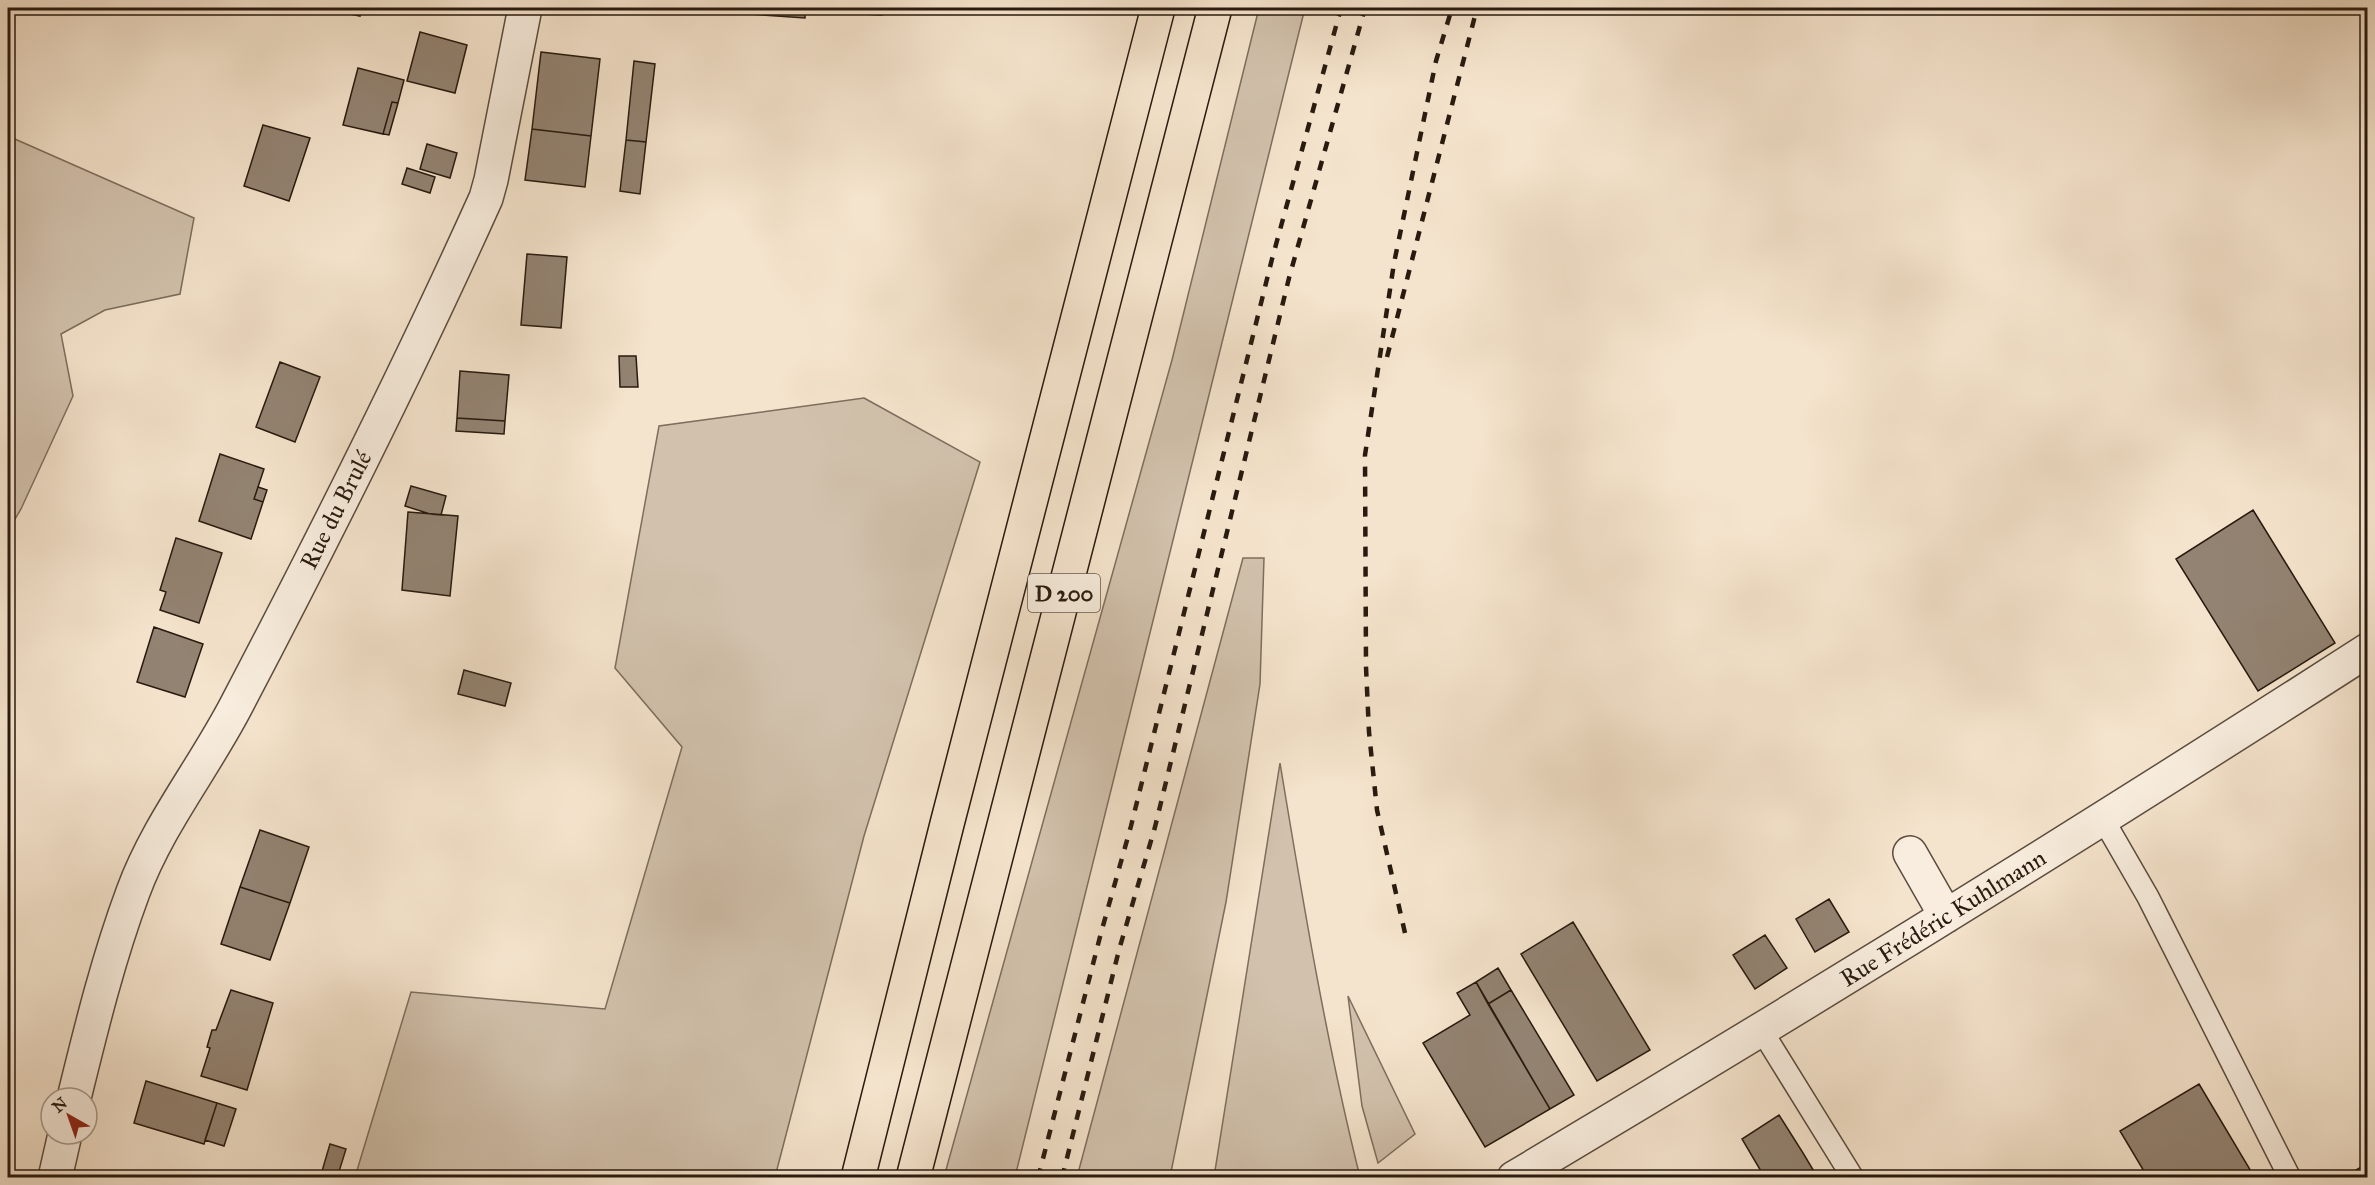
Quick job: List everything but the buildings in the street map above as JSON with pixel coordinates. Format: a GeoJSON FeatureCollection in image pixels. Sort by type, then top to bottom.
{"type":"FeatureCollection","features":[{"type":"Feature","properties":{"kind":"highway","name":"D 200"},"geometry":{"type":"LineString","coordinates":[[858,1178],[1158,8]]}},
{"type":"Feature","properties":{"kind":"highway","name":"D 200"},"geometry":{"type":"LineString","coordinates":[[913,1178],[1215,8]]}},
{"type":"Feature","properties":{"kind":"street","name":"Rue du Brulé"},"geometry":{"type":"LineString","coordinates":[[77,1086],[100,994],[133,892],[154,844],[223,730],[247,684],[353,476],[486,198],[525,8]]}},
{"type":"Feature","properties":{"kind":"street","name":"Rue Frédéric Kuhlmann"},"geometry":{"type":"LineString","coordinates":[[1514,1178],[1762,1030],[2103,819],[2367,650]]}},
{"type":"Feature","properties":{"kind":"street"},"geometry":{"type":"LineString","coordinates":[[1910,853],[1946,916]]}},
{"type":"Feature","properties":{"kind":"street"},"geometry":{"type":"LineString","coordinates":[[55,1178],[62,1146]]}},
{"type":"Feature","properties":{"kind":"lane"},"geometry":{"type":"LineString","coordinates":[[2103,819],[2148,897],[2290,1178]]}},
{"type":"Feature","properties":{"kind":"lane"},"geometry":{"type":"LineString","coordinates":[[1762,1030],[1853,1178]]}},
{"type":"Feature","properties":{"kind":"shaded area"},"geometry":{"type":"Polygon","coordinates":[[[1259,8],[1305,8],[1015,1177],[944,1177],[1172,360],[1259,8]]]}},
{"type":"Feature","properties":{"kind":"shaded area"},"geometry":{"type":"Polygon","coordinates":[[[8,136],[194,218],[180,294],[105,310],[61,334],[73,396],[21,509],[8,531],[8,136]]]}},
{"type":"Feature","properties":{"kind":"shaded area"},"geometry":{"type":"Polygon","coordinates":[[[864,398],[980,462],[864,836],[775,1177],[355,1177],[411,992],[605,1009],[682,747],[615,668],[659,426],[864,398]]]}},
{"type":"Feature","properties":{"kind":"shaded area"},"geometry":{"type":"Polygon","coordinates":[[[1243,558],[1264,558],[1260,684],[1226,902],[1170,1177],[1077,1177],[1243,558]]]}},
{"type":"Feature","properties":{"kind":"shaded area"},"geometry":{"type":"Polygon","coordinates":[[[1280,763],[1326,1023],[1360,1177],[1214,1177],[1280,763]]]}},
{"type":"Feature","properties":{"kind":"shaded area"},"geometry":{"type":"Polygon","coordinates":[[[1348,996],[1415,1134],[1378,1163],[1362,1106],[1348,996]]]}},
{"type":"Feature","properties":{"kind":"railway"},"geometry":{"type":"LineString","coordinates":[[1038,1178],[1131,826],[1272,259],[1341,8]]}},
{"type":"Feature","properties":{"kind":"railway"},"geometry":{"type":"LineString","coordinates":[[1062,1178],[1119,950],[1155,827],[1289,278],[1365,8]]}},
{"type":"Feature","properties":{"kind":"railway"},"geometry":{"type":"LineString","coordinates":[[1405,933],[1377,810],[1369,732],[1366,667],[1365,455],[1394,263],[1436,61],[1452,8]]}},
{"type":"Feature","properties":{"kind":"railway"},"geometry":{"type":"LineString","coordinates":[[1387,357],[1477,8]]}}]}
